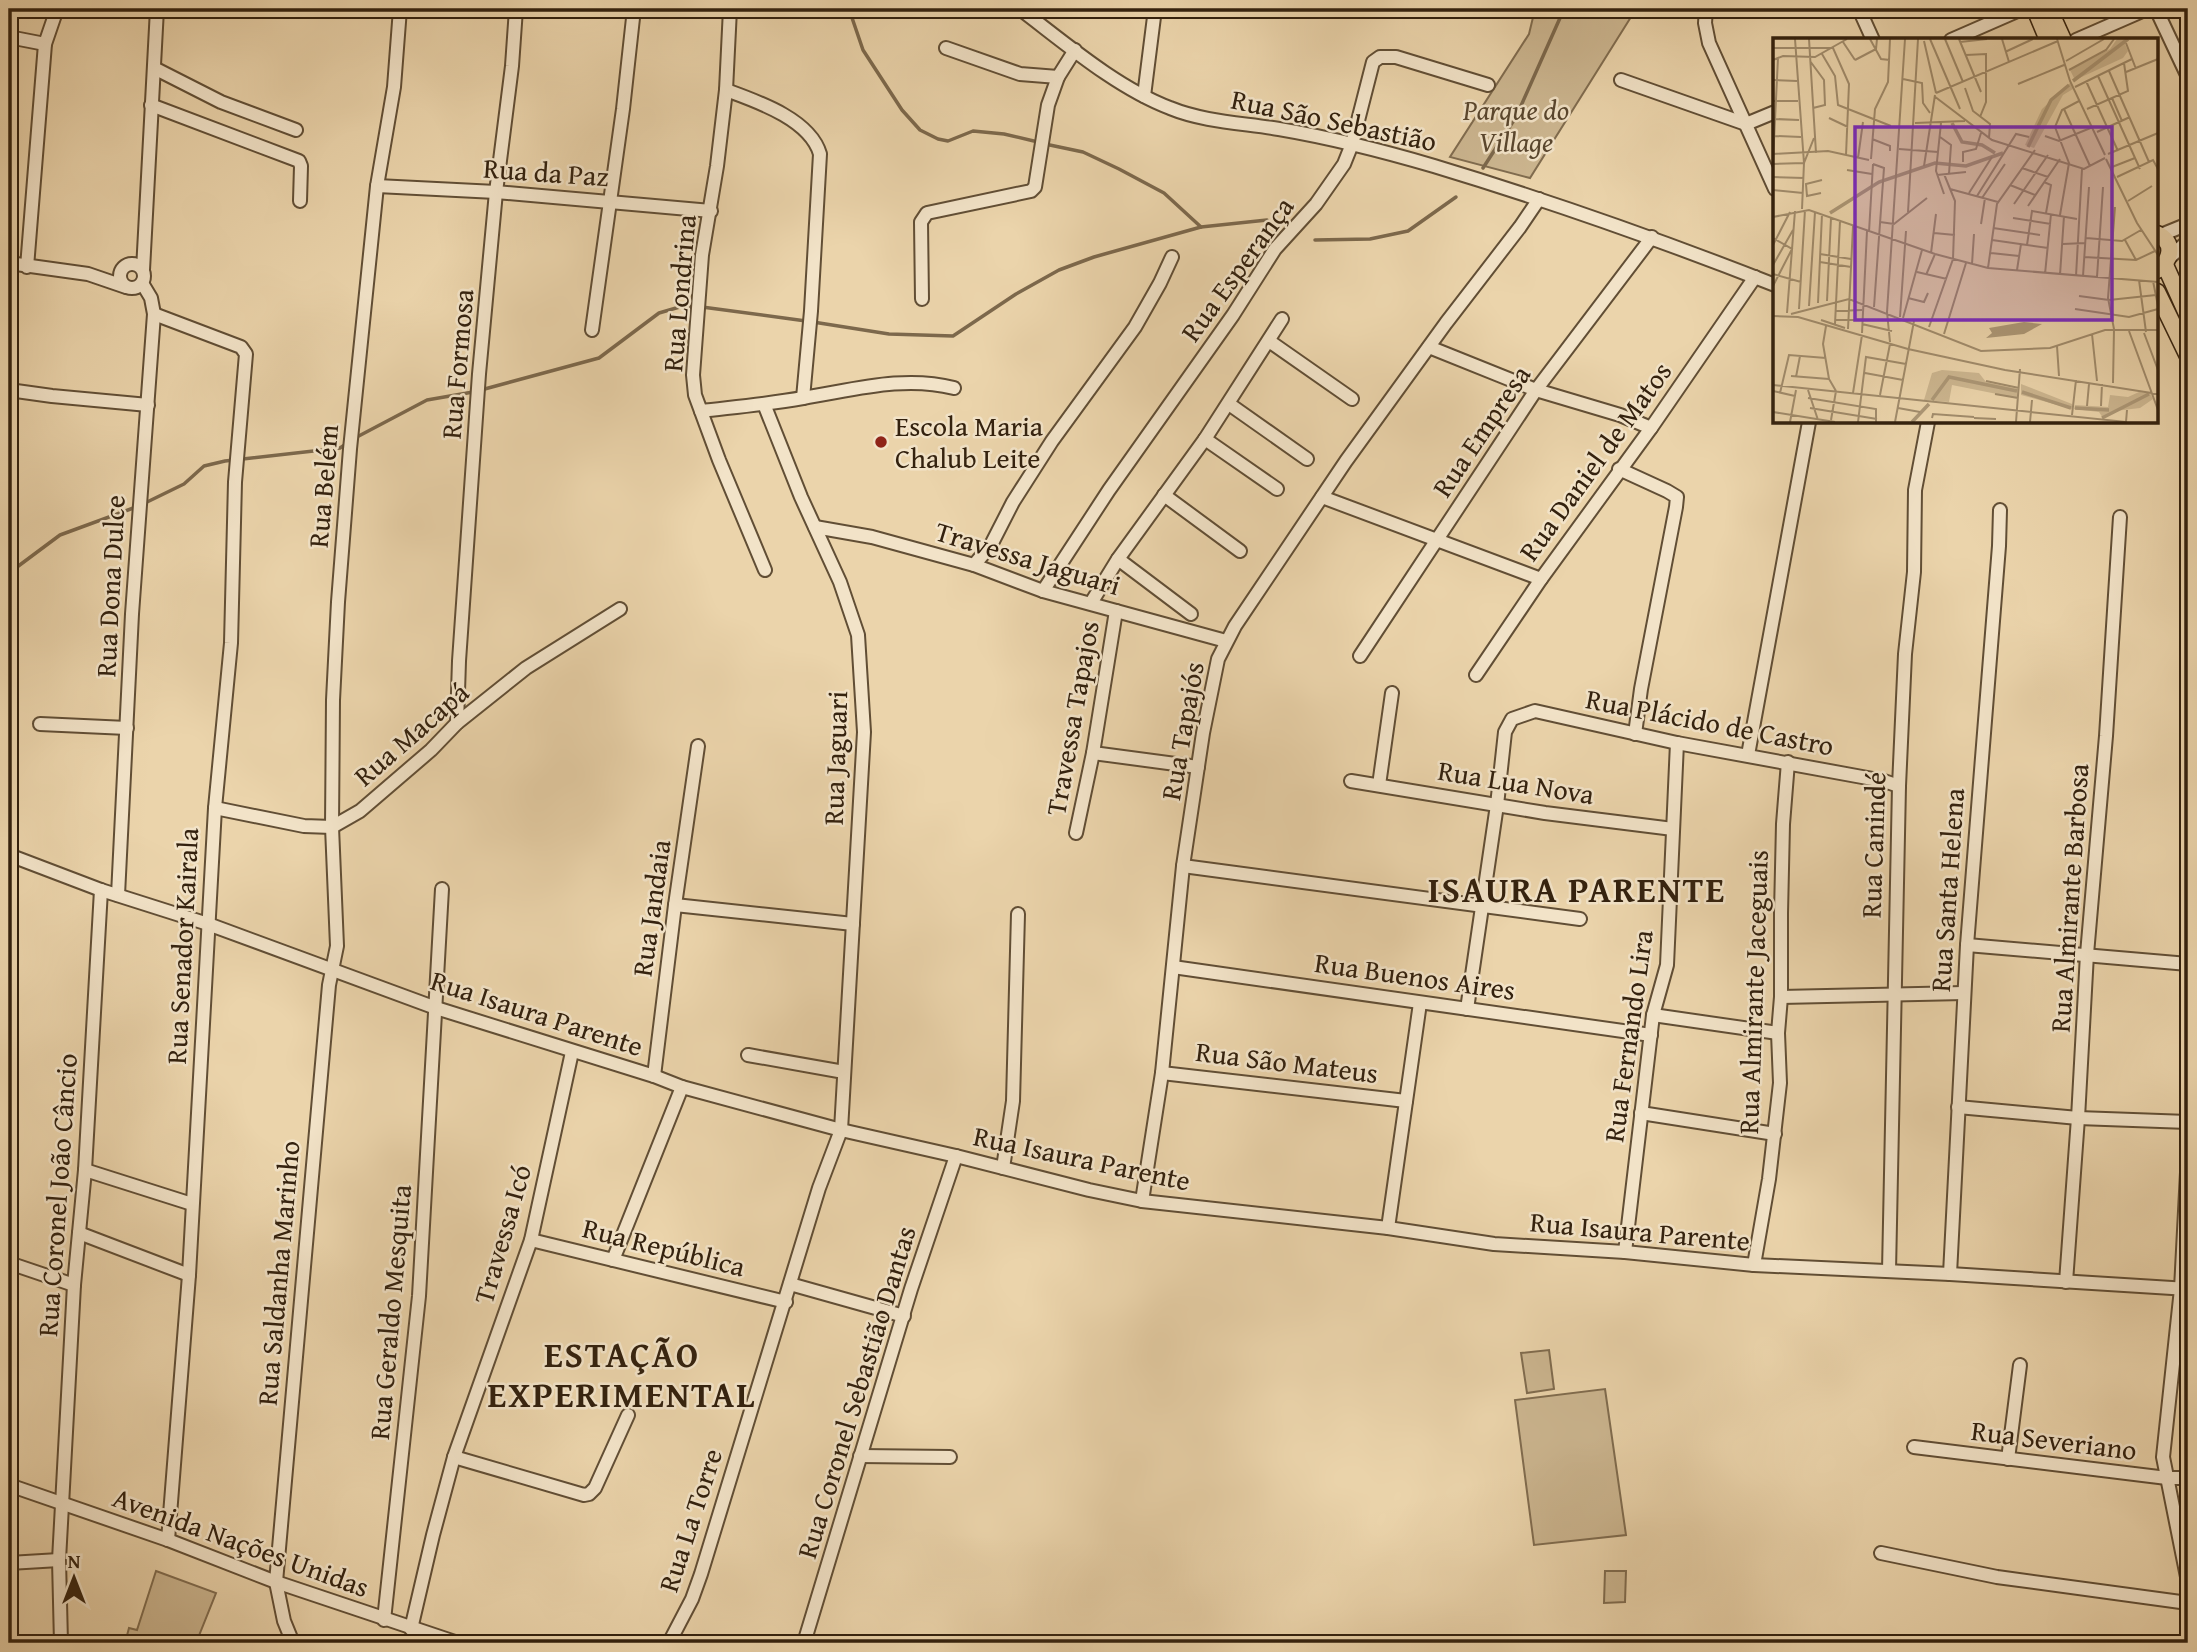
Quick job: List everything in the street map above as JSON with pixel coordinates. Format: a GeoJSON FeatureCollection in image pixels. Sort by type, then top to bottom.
{"type":"FeatureCollection","features":[{"type":"Feature","properties":{"kind":"main road"},"geometry":{"type":"LineString","coordinates":[[2035,9],[2047,38]]}},
{"type":"Feature","properties":{"kind":"main road"},"geometry":{"type":"LineString","coordinates":[[2049,9],[2062,38]]}},
{"type":"Feature","properties":{"kind":"main road"},"geometry":{"type":"LineString","coordinates":[[2159,234],[2169,245],[2163,264],[2188,316]]}},
{"type":"Feature","properties":{"kind":"main road"},"geometry":{"type":"LineString","coordinates":[[2158,294],[2188,356]]}},
{"type":"Feature","properties":{"kind":"street"},"geometry":{"type":"LineString","coordinates":[[27,267],[45,44],[57,9]]}},
{"type":"Feature","properties":{"kind":"street"},"geometry":{"type":"LineString","coordinates":[[9,263],[88,274],[137,288],[143,276],[157,9]]}},
{"type":"Feature","properties":{"kind":"street","name":"Rua Belém"},"geometry":{"type":"LineString","coordinates":[[331,969],[337,946],[332,827],[333,700],[350,449],[377,186],[394,87],[400,9]]}},
{"type":"Feature","properties":{"kind":"street","name":"Rua Formosa"},"geometry":{"type":"LineString","coordinates":[[457,723],[479,374],[516,9]]}},
{"type":"Feature","properties":{"kind":"street"},"geometry":{"type":"LineString","coordinates":[[592,330],[611,201],[634,9]]}},
{"type":"Feature","properties":{"kind":"street","name":"Rua Londrina"},"geometry":{"type":"LineString","coordinates":[[730,9],[726,90],[711,211],[702,256],[693,375],[695,394],[701,411],[740,514],[765,570]]}},
{"type":"Feature","properties":{"kind":"street","name":"Rua São Sebastião"},"geometry":{"type":"LineString","coordinates":[[1020,9],[1144,96],[1171,109],[1194,116],[1281,129],[1352,144],[1539,199],[1652,237],[1773,284]]}},
{"type":"Feature","properties":{"kind":"street"},"geometry":{"type":"LineString","coordinates":[[1144,96],[1155,9]]}},
{"type":"Feature","properties":{"kind":"street"},"geometry":{"type":"LineString","coordinates":[[1706,9],[1705,23],[1709,43],[1773,185]]}},
{"type":"Feature","properties":{"kind":"street"},"geometry":{"type":"LineString","coordinates":[[1859,9],[1872,38]]}},
{"type":"Feature","properties":{"kind":"street"},"geometry":{"type":"LineString","coordinates":[[1956,38],[2022,9]]}},
{"type":"Feature","properties":{"kind":"street"},"geometry":{"type":"LineString","coordinates":[[2081,38],[2147,9]]}},
{"type":"Feature","properties":{"kind":"street"},"geometry":{"type":"LineString","coordinates":[[2156,9],[2188,77]]}},
{"type":"Feature","properties":{"kind":"street"},"geometry":{"type":"LineString","coordinates":[[9,37],[45,44]]}},
{"type":"Feature","properties":{"kind":"street"},"geometry":{"type":"LineString","coordinates":[[946,48],[1020,74],[1058,77]]}},
{"type":"Feature","properties":{"kind":"street"},"geometry":{"type":"LineString","coordinates":[[922,299],[921,222],[927,213],[1031,191],[1035,187],[1044,121],[1058,77],[1075,50]]}},
{"type":"Feature","properties":{"kind":"street","name":"Rua Esperança"},"geometry":{"type":"LineString","coordinates":[[1043,591],[1109,490],[1233,316],[1275,249],[1316,204],[1343,164],[1352,144],[1373,62],[1380,57],[1396,57],[1488,85]]}},
{"type":"Feature","properties":{"kind":"street"},"geometry":{"type":"LineString","coordinates":[[154,68],[221,102],[296,130]]}},
{"type":"Feature","properties":{"kind":"street"},"geometry":{"type":"LineString","coordinates":[[1621,80],[1746,124],[1773,113]]}},
{"type":"Feature","properties":{"kind":"street"},"geometry":{"type":"LineString","coordinates":[[726,90],[772,106],[818,147],[820,169],[803,398]]}},
{"type":"Feature","properties":{"kind":"street"},"geometry":{"type":"LineString","coordinates":[[151,105],[299,161],[300,201]]}},
{"type":"Feature","properties":{"kind":"street","name":"Rua da Paz"},"geometry":{"type":"LineString","coordinates":[[377,186],[496,191],[711,211]]}},
{"type":"Feature","properties":{"kind":"street","name":"Rua Tapajós"},"geometry":{"type":"LineString","coordinates":[[1142,1201],[1162,1073],[1183,866],[1218,659],[1226,641],[1322,497],[1539,199]]}},
{"type":"Feature","properties":{"kind":"street"},"geometry":{"type":"LineString","coordinates":[[2159,234],[2188,224]]}},
{"type":"Feature","properties":{"kind":"street"},"geometry":{"type":"LineString","coordinates":[[126,286],[120,278],[144,233]]}},
{"type":"Feature","properties":{"kind":"street","name":"Rua Empresa"},"geometry":{"type":"LineString","coordinates":[[1360,656],[1536,390],[1652,237]]}},
{"type":"Feature","properties":{"kind":"street"},"geometry":{"type":"LineString","coordinates":[[2163,264],[2188,240]]}},
{"type":"Feature","properties":{"kind":"street"},"geometry":{"type":"LineString","coordinates":[[974,565],[991,545],[1013,502],[1052,441],[1135,327],[1172,257]]}},
{"type":"Feature","properties":{"kind":"street"},"geometry":{"type":"LineString","coordinates":[[88,274],[138,265],[143,276]]}},
{"type":"Feature","properties":{"kind":"street","name":"Rua Dona Dulce"},"geometry":{"type":"LineString","coordinates":[[118,895],[138,520],[155,314],[143,276]]}},
{"type":"Feature","properties":{"kind":"street","name":"Rua Daniel de Matos"},"geometry":{"type":"LineString","coordinates":[[1476,675],[1755,277]]}},
{"type":"Feature","properties":{"kind":"street","name":"Rua Senador Kairala"},"geometry":{"type":"LineString","coordinates":[[155,314],[241,347],[246,354],[236,470],[231,643],[215,808],[189,1275],[168,1540]]}},
{"type":"Feature","properties":{"kind":"street"},"geometry":{"type":"LineString","coordinates":[[1091,603],[1118,559],[1205,439],[1282,319]]}},
{"type":"Feature","properties":{"kind":"street"},"geometry":{"type":"LineString","coordinates":[[1269,341],[1352,399]]}},
{"type":"Feature","properties":{"kind":"street"},"geometry":{"type":"LineString","coordinates":[[1430,347],[1536,390],[1620,415],[1651,428]]}},
{"type":"Feature","properties":{"kind":"street"},"geometry":{"type":"LineString","coordinates":[[701,411],[905,382],[932,383],[954,388]]}},
{"type":"Feature","properties":{"kind":"street"},"geometry":{"type":"LineString","coordinates":[[9,390],[148,405]]}},
{"type":"Feature","properties":{"kind":"street","name":"Rua Jaguari"},"geometry":{"type":"LineString","coordinates":[[764,404],[858,635],[864,732],[841,1130]]}},
{"type":"Feature","properties":{"kind":"street"},"geometry":{"type":"LineString","coordinates":[[1228,404],[1307,459]]}},
{"type":"Feature","properties":{"kind":"street"},"geometry":{"type":"LineString","coordinates":[[1748,755],[1809,424]]}},
{"type":"Feature","properties":{"kind":"street","name":"Rua Canindé"},"geometry":{"type":"LineString","coordinates":[[1889,1271],[1899,786],[1905,654],[1914,572],[1915,490],[1928,424]]}},
{"type":"Feature","properties":{"kind":"street"},"geometry":{"type":"LineString","coordinates":[[1205,439],[1276,489]]}},
{"type":"Feature","properties":{"kind":"street"},"geometry":{"type":"LineString","coordinates":[[1619,469],[1676,497],[1635,734]]}},
{"type":"Feature","properties":{"kind":"street"},"geometry":{"type":"LineString","coordinates":[[1164,495],[1240,551]]}},
{"type":"Feature","properties":{"kind":"street"},"geometry":{"type":"LineString","coordinates":[[1322,497],[1541,579]]}},
{"type":"Feature","properties":{"kind":"street","name":"Rua Santa Helena"},"geometry":{"type":"LineString","coordinates":[[1950,1274],[1967,944],[2000,510]]}},
{"type":"Feature","properties":{"kind":"street","name":"Rua Almirante Barbosa"},"geometry":{"type":"LineString","coordinates":[[2066,1282],[2087,954],[2106,736],[2120,517]]}},
{"type":"Feature","properties":{"kind":"street","name":"Travessa Jaguari"},"geometry":{"type":"LineString","coordinates":[[815,527],[872,537],[974,565],[1043,591],[1226,641]]}},
{"type":"Feature","properties":{"kind":"street"},"geometry":{"type":"LineString","coordinates":[[1118,559],[1191,614]]}},
{"type":"Feature","properties":{"kind":"street","name":"Rua Macapá"},"geometry":{"type":"LineString","coordinates":[[332,827],[359,811],[457,723],[526,668],[620,609]]}},
{"type":"Feature","properties":{"kind":"street","name":"Travessa Tapajos"},"geometry":{"type":"LineString","coordinates":[[1076,833],[1093,753],[1116,611]]}},
{"type":"Feature","properties":{"kind":"street"},"geometry":{"type":"LineString","coordinates":[[1379,786],[1392,693]]}},
{"type":"Feature","properties":{"kind":"street","name":"Rua Plácido de Castro"},"geometry":{"type":"LineString","coordinates":[[1497,805],[1505,732],[1512,719],[1535,711],[1677,743],[1788,762],[1899,786]]}},
{"type":"Feature","properties":{"kind":"street"},"geometry":{"type":"LineString","coordinates":[[40,724],[127,728]]}},
{"type":"Feature","properties":{"kind":"street","name":"Rua Fernando Lira"},"geometry":{"type":"LineString","coordinates":[[1625,1252],[1653,1015],[1667,965],[1677,743]]}},
{"type":"Feature","properties":{"kind":"street","name":"Rua Jandaia"},"geometry":{"type":"LineString","coordinates":[[654,1076],[698,746]]}},
{"type":"Feature","properties":{"kind":"street"},"geometry":{"type":"LineString","coordinates":[[1093,753],[1198,767]]}},
{"type":"Feature","properties":{"kind":"street","name":"Rua Almirante Jaceguais"},"geometry":{"type":"LineString","coordinates":[[1754,1265],[1775,1134],[1780,1083],[1780,913],[1788,762]]}},
{"type":"Feature","properties":{"kind":"street","name":"Rua Lua Nova"},"geometry":{"type":"LineString","coordinates":[[1352,781],[1497,805],[1674,829]]}},
{"type":"Feature","properties":{"kind":"street"},"geometry":{"type":"LineString","coordinates":[[1467,1009],[1497,805]]}},
{"type":"Feature","properties":{"kind":"street"},"geometry":{"type":"LineString","coordinates":[[215,808],[304,826],[332,827]]}},
{"type":"Feature","properties":{"kind":"street","name":"Rua Isaura Parente"},"geometry":{"type":"LineString","coordinates":[[9,855],[101,890],[208,924],[436,1008],[682,1087],[841,1130],[1142,1201],[1388,1228],[1494,1244],[1625,1252],[1754,1265],[2185,1289]]}},
{"type":"Feature","properties":{"kind":"street"},"geometry":{"type":"LineString","coordinates":[[1183,866],[1580,919]]}},
{"type":"Feature","properties":{"kind":"street","name":"Rua Geraldo Mesquita"},"geometry":{"type":"LineString","coordinates":[[384,1620],[419,1296],[442,888]]}},
{"type":"Feature","properties":{"kind":"street","name":"Rua Coronel João Câncio"},"geometry":{"type":"LineString","coordinates":[[61,1643],[59,1560],[101,890]]}},
{"type":"Feature","properties":{"kind":"street"},"geometry":{"type":"LineString","coordinates":[[675,905],[853,924]]}},
{"type":"Feature","properties":{"kind":"street"},"geometry":{"type":"LineString","coordinates":[[1003,1168],[1013,1101],[1018,914]]}},
{"type":"Feature","properties":{"kind":"street"},"geometry":{"type":"LineString","coordinates":[[1967,944],[2188,964]]}},
{"type":"Feature","properties":{"kind":"street","name":"Rua Buenos Aires"},"geometry":{"type":"LineString","coordinates":[[1173,967],[1651,1034]]}},
{"type":"Feature","properties":{"kind":"street","name":"Rua Saldanha Marinho"},"geometry":{"type":"LineString","coordinates":[[292,1643],[284,1621],[276,1582],[331,969]]}},
{"type":"Feature","properties":{"kind":"street"},"geometry":{"type":"LineString","coordinates":[[1781,997],[1964,993]]}},
{"type":"Feature","properties":{"kind":"street"},"geometry":{"type":"LineString","coordinates":[[1388,1228],[1420,1003]]}},
{"type":"Feature","properties":{"kind":"street"},"geometry":{"type":"LineString","coordinates":[[1653,1015],[1778,1033]]}},
{"type":"Feature","properties":{"kind":"street","name":"Travessa Icó"},"geometry":{"type":"LineString","coordinates":[[411,1629],[432,1535],[454,1457],[531,1240],[572,1052]]}},
{"type":"Feature","properties":{"kind":"street"},"geometry":{"type":"LineString","coordinates":[[748,1055],[844,1072]]}},
{"type":"Feature","properties":{"kind":"street","name":"Rua São Mateus"},"geometry":{"type":"LineString","coordinates":[[1162,1073],[1406,1101]]}},
{"type":"Feature","properties":{"kind":"street"},"geometry":{"type":"LineString","coordinates":[[613,1260],[682,1087]]}},
{"type":"Feature","properties":{"kind":"street"},"geometry":{"type":"LineString","coordinates":[[1958,1107],[2078,1118],[2188,1122]]}},
{"type":"Feature","properties":{"kind":"street"},"geometry":{"type":"LineString","coordinates":[[1641,1113],[1775,1134]]}},
{"type":"Feature","properties":{"kind":"street","name":"Rua La Torre"},"geometry":{"type":"LineString","coordinates":[[669,1643],[692,1599],[701,1574],[819,1188],[841,1130]]}},
{"type":"Feature","properties":{"kind":"street"},"geometry":{"type":"LineString","coordinates":[[2188,1153],[2185,1289],[2163,1457],[2188,1582]]}},
{"type":"Feature","properties":{"kind":"street","name":"Rua Coronel Sebastião Dantas"},"geometry":{"type":"LineString","coordinates":[[804,1643],[911,1289],[956,1156]]}},
{"type":"Feature","properties":{"kind":"street"},"geometry":{"type":"LineString","coordinates":[[85,1170],[192,1204]]}},
{"type":"Feature","properties":{"kind":"street"},"geometry":{"type":"LineString","coordinates":[[79,1233],[189,1275]]}},
{"type":"Feature","properties":{"kind":"street","name":"Rua República"},"geometry":{"type":"LineString","coordinates":[[531,1240],[786,1302]]}},
{"type":"Feature","properties":{"kind":"street"},"geometry":{"type":"LineString","coordinates":[[9,1263],[75,1285]]}},
{"type":"Feature","properties":{"kind":"street"},"geometry":{"type":"LineString","coordinates":[[790,1284],[904,1316]]}},
{"type":"Feature","properties":{"kind":"street"},"geometry":{"type":"LineString","coordinates":[[2008,1459],[2020,1365]]}},
{"type":"Feature","properties":{"kind":"street"},"geometry":{"type":"LineString","coordinates":[[454,1457],[589,1494],[595,1488],[628,1415]]}},
{"type":"Feature","properties":{"kind":"street","name":"Rua Severiano"},"geometry":{"type":"LineString","coordinates":[[1914,1447],[2167,1478],[2188,1478]]}},
{"type":"Feature","properties":{"kind":"street"},"geometry":{"type":"LineString","coordinates":[[860,1456],[950,1457]]}},
{"type":"Feature","properties":{"kind":"street","name":"Avenida Nações Unidas"},"geometry":{"type":"LineString","coordinates":[[9,1485],[168,1540],[276,1582],[458,1643]]}},
{"type":"Feature","properties":{"kind":"street"},"geometry":{"type":"LineString","coordinates":[[1881,1553],[1997,1577],[2188,1603]]}},
{"type":"Feature","properties":{"kind":"street"},"geometry":{"type":"LineString","coordinates":[[9,1563],[59,1560]]}},
{"type":"Feature","properties":{"kind":"green space","name":"Parque do Village"},"geometry":{"type":"Polygon","coordinates":[[[1535,9],[1636,9],[1530,178],[1450,157],[1529,34],[1535,9]]]}},
{"type":"Feature","properties":{"kind":"green space"},"geometry":{"type":"Polygon","coordinates":[[[1549,1350],[1554,1389],[1527,1393],[1521,1353],[1549,1350]]]}},
{"type":"Feature","properties":{"kind":"green space"},"geometry":{"type":"Polygon","coordinates":[[[1605,1389],[1626,1535],[1534,1545],[1515,1400],[1605,1389]]]}},
{"type":"Feature","properties":{"kind":"green space"},"geometry":{"type":"Polygon","coordinates":[[[156,1571],[216,1593],[196,1643],[125,1643],[129,1628],[137,1630],[156,1571]]]}},
{"type":"Feature","properties":{"kind":"green space"},"geometry":{"type":"Polygon","coordinates":[[[1605,1571],[1626,1571],[1625,1602],[1604,1603],[1605,1571]]]}},
{"type":"Feature","properties":{"kind":"waterway"},"geometry":{"type":"LineString","coordinates":[[849,9],[863,50],[902,110],[920,130],[948,141],[973,131],[1004,134],[1038,142]]}},
{"type":"Feature","properties":{"kind":"waterway"},"geometry":{"type":"LineString","coordinates":[[1483,168],[1516,117],[1564,9]]}},
{"type":"Feature","properties":{"kind":"waterway"},"geometry":{"type":"LineString","coordinates":[[1045,144],[1083,152],[1119,169],[1164,193],[1201,227]]}},
{"type":"Feature","properties":{"kind":"waterway"},"geometry":{"type":"LineString","coordinates":[[1315,240],[1370,239],[1408,231],[1456,197]]}},
{"type":"Feature","properties":{"kind":"waterway"},"geometry":{"type":"LineString","coordinates":[[813,322],[889,334],[953,336],[1016,294],[1059,270],[1094,257],[1201,227],[1267,220]]}},
{"type":"Feature","properties":{"kind":"waterway"},"geometry":{"type":"LineString","coordinates":[[481,390],[599,358],[659,313],[683,306],[695,307]]}},
{"type":"Feature","properties":{"kind":"waterway"},"geometry":{"type":"LineString","coordinates":[[702,307],[806,321]]}},
{"type":"Feature","properties":{"kind":"waterway"},"geometry":{"type":"LineString","coordinates":[[355,438],[427,400],[473,392]]}},
{"type":"Feature","properties":{"kind":"waterway"},"geometry":{"type":"LineString","coordinates":[[143,504],[184,484],[204,466],[225,461],[340,448],[346,444]]}},
{"type":"Feature","properties":{"kind":"waterway"},"geometry":{"type":"LineString","coordinates":[[9,573],[60,535],[136,507]]}},
{"type":"Feature","properties":{"kind":"place","name":"Escola Maria Chalub Leite"},"geometry":{"type":"Point","coordinates":[881,442]}},
{"type":"Feature","properties":{"kind":"district","name":"ISAURA PARENTE"},"geometry":{"type":"Point","coordinates":[1577,890]}},
{"type":"Feature","properties":{"kind":"district","name":"ESTAÇÃO EXPERIMENTAL"},"geometry":{"type":"Point","coordinates":[622,1375]}}]}
